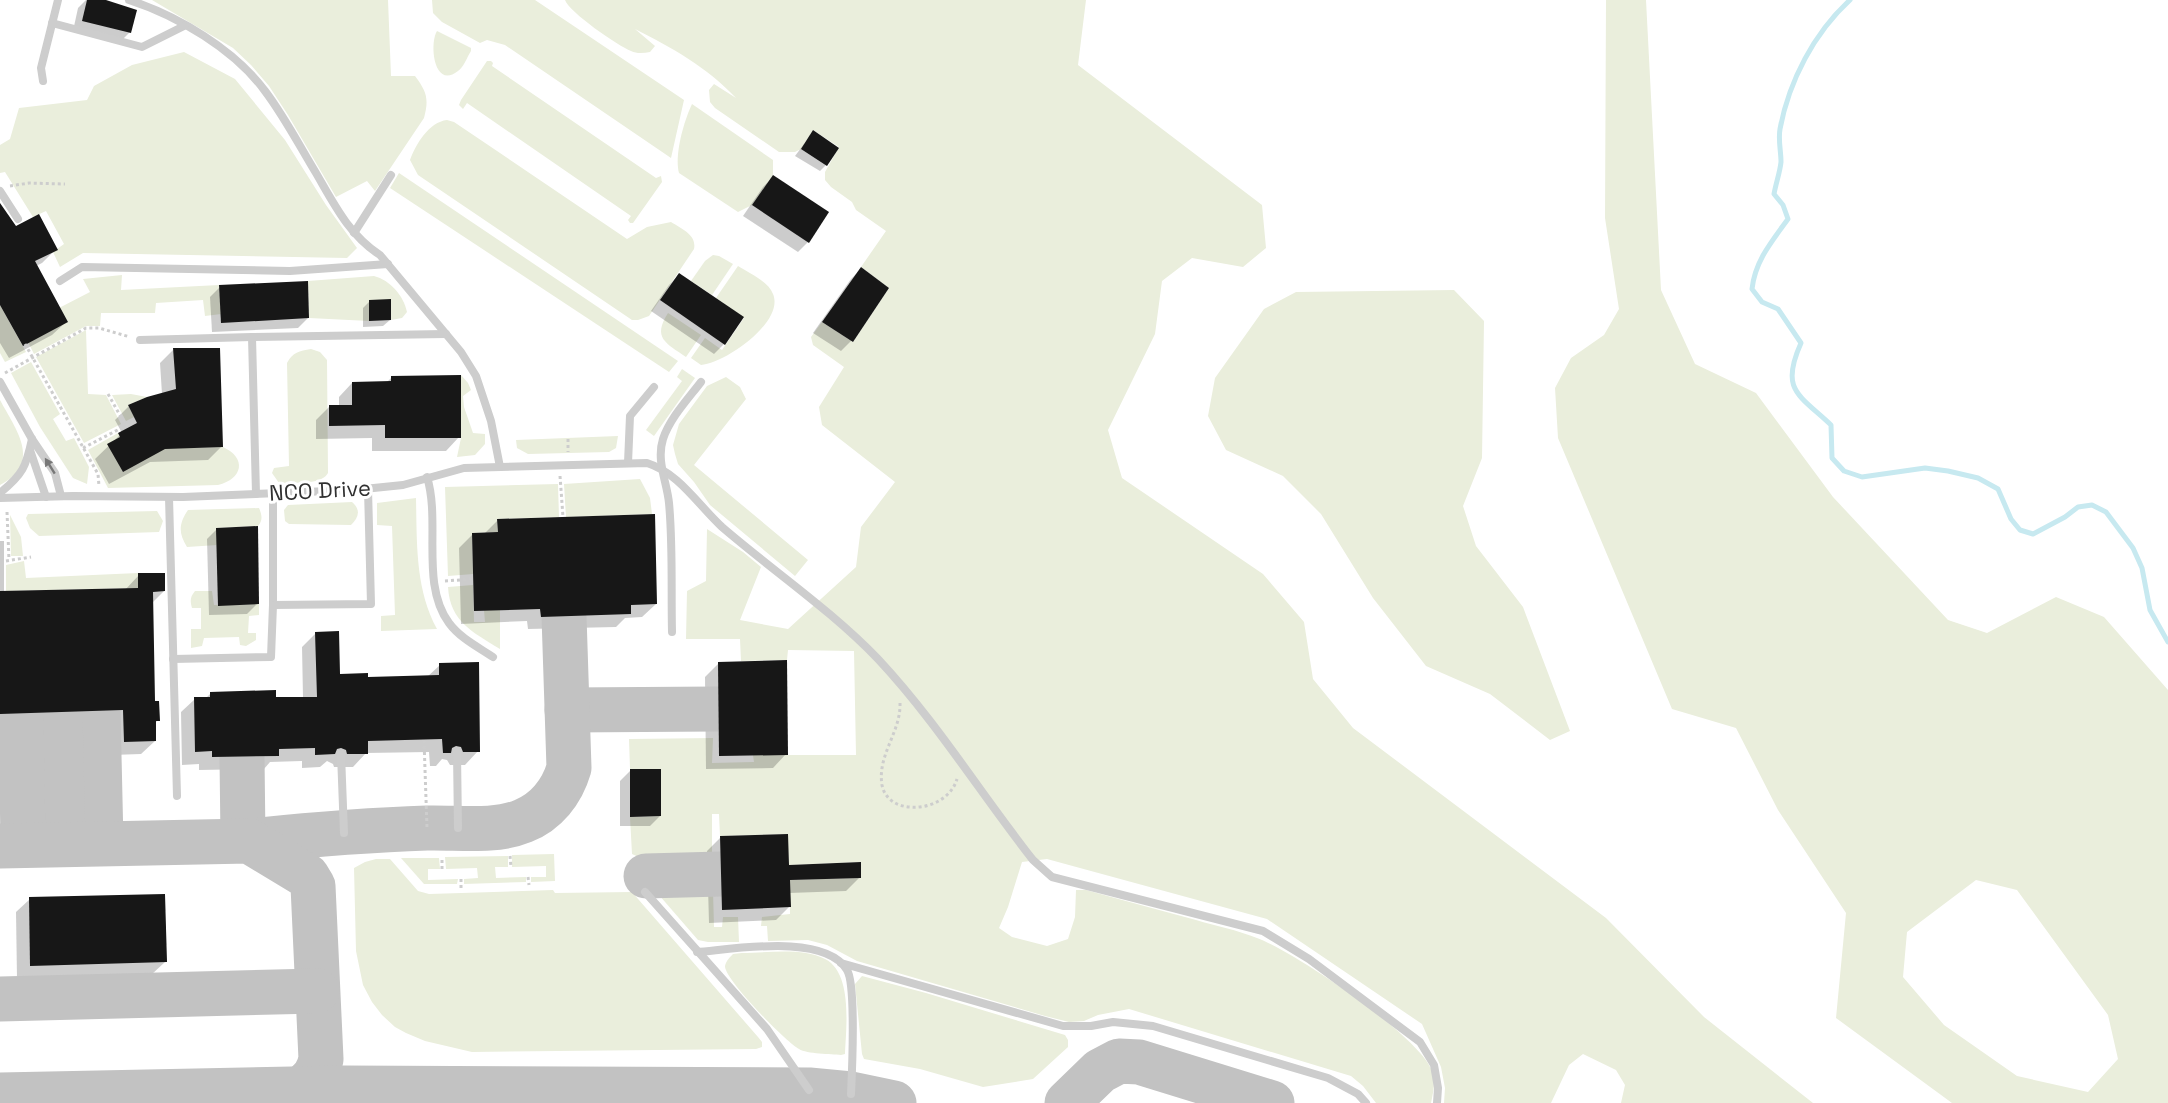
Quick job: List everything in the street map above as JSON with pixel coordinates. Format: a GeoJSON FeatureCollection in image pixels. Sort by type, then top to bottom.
{"type":"FeatureCollection","features":[{"type":"Feature","properties":{"kind":"lane"},"geometry":{"type":"LineString","coordinates":[[43,81],[40,68],[58,0]]}},
{"type":"Feature","properties":{"kind":"lane"},"geometry":{"type":"LineString","coordinates":[[129,0],[154,8],[216,44],[242,64],[265,90],[346,224],[365,245],[380,255],[388,264],[461,352],[476,376],[491,421],[500,467]]}},
{"type":"Feature","properties":{"kind":"lane"},"geometry":{"type":"LineString","coordinates":[[52,23],[142,47],[184,26]]}},
{"type":"Feature","properties":{"kind":"lane"},"geometry":{"type":"LineString","coordinates":[[354,233],[391,175]]}},
{"type":"Feature","properties":{"kind":"lane"},"geometry":{"type":"LineString","coordinates":[[3,189],[18,219]]}},
{"type":"Feature","properties":{"kind":"lane"},"geometry":{"type":"LineString","coordinates":[[60,281],[82,267],[290,271],[388,264]]}},
{"type":"Feature","properties":{"kind":"lane"},"geometry":{"type":"LineString","coordinates":[[140,340],[446,334]]}},
{"type":"Feature","properties":{"kind":"lane"},"geometry":{"type":"LineString","coordinates":[[252,337],[256,494]]}},
{"type":"Feature","properties":{"kind":"lane"},"geometry":{"type":"LineString","coordinates":[[0,382],[32,439],[55,473],[60,496]]}},
{"type":"Feature","properties":{"kind":"lane"},"geometry":{"type":"LineString","coordinates":[[672,632],[669,505],[661,453],[663,440],[671,423],[701,382]]}},
{"type":"Feature","properties":{"kind":"lane"},"geometry":{"type":"LineString","coordinates":[[633,463],[630,416],[654,387]]}},
{"type":"Feature","properties":{"kind":"lane"},"geometry":{"type":"LineString","coordinates":[[0,493],[15,480],[26,465],[32,439]]}},
{"type":"Feature","properties":{"kind":"lane"},"geometry":{"type":"LineString","coordinates":[[30,449],[46,497]]}},
{"type":"Feature","properties":{"kind":"lane","name":"NCO Drive"},"geometry":{"type":"LineString","coordinates":[[0,498],[169,497],[368,489],[403,485],[464,468],[633,463],[647,463],[662,467]]}},
{"type":"Feature","properties":{"kind":"lane"},"geometry":{"type":"LineString","coordinates":[[662,467],[721,526],[831,617],[876,658],[958,757],[1033,860],[1052,877],[1263,931],[1309,959],[1420,1042],[1434,1065],[1438,1088],[1437,1103]]}},
{"type":"Feature","properties":{"kind":"lane"},"geometry":{"type":"LineString","coordinates":[[427,477],[432,505],[435,582],[441,606],[449,623],[465,639],[493,657]]}},
{"type":"Feature","properties":{"kind":"lane"},"geometry":{"type":"LineString","coordinates":[[273,605],[371,604],[368,489]]}},
{"type":"Feature","properties":{"kind":"lane"},"geometry":{"type":"LineString","coordinates":[[173,659],[271,657],[273,493]]}},
{"type":"Feature","properties":{"kind":"lane"},"geometry":{"type":"LineString","coordinates":[[169,497],[177,796]]}},
{"type":"Feature","properties":{"kind":"lane"},"geometry":{"type":"LineString","coordinates":[[457,753],[458,828]]}},
{"type":"Feature","properties":{"kind":"lane"},"geometry":{"type":"LineString","coordinates":[[341,754],[344,833]]}},
{"type":"Feature","properties":{"kind":"lane"},"geometry":{"type":"LineString","coordinates":[[645,892],[767,1029],[809,1090]]}},
{"type":"Feature","properties":{"kind":"lane"},"geometry":{"type":"LineString","coordinates":[[697,952],[796,945],[816,948],[835,956],[848,971],[851,1094]]}},
{"type":"Feature","properties":{"kind":"lane"},"geometry":{"type":"LineString","coordinates":[[841,963],[1063,1026],[1091,1026],[1113,1022],[1153,1026],[1328,1078],[1358,1094],[1366,1103]]}},
{"type":"Feature","properties":{"kind":"path"},"geometry":{"type":"LineString","coordinates":[[3,189],[29,183],[64,184]]}},
{"type":"Feature","properties":{"kind":"path"},"geometry":{"type":"LineString","coordinates":[[0,375],[86,328],[99,328],[140,340]]}},
{"type":"Feature","properties":{"kind":"path"},"geometry":{"type":"LineString","coordinates":[[25,344],[98,474],[100,497]]}},
{"type":"Feature","properties":{"kind":"path"},"geometry":{"type":"LineString","coordinates":[[108,394],[126,426]]}},
{"type":"Feature","properties":{"kind":"path"},"geometry":{"type":"LineString","coordinates":[[83,448],[135,421]]}},
{"type":"Feature","properties":{"kind":"path"},"geometry":{"type":"LineString","coordinates":[[560,465],[563,517]]}},
{"type":"Feature","properties":{"kind":"path"},"geometry":{"type":"LineString","coordinates":[[7,512],[7,560],[31,557]]}},
{"type":"Feature","properties":{"kind":"path"},"geometry":{"type":"LineString","coordinates":[[435,582],[473,579]]}},
{"type":"Feature","properties":{"kind":"path"},"geometry":{"type":"LineString","coordinates":[[894,677],[900,696],[900,709],[897,726],[885,753],[881,771],[882,787],[890,798],[903,806],[923,808],[940,802],[956,784],[959,773],[958,757]]}},
{"type":"Feature","properties":{"kind":"path"},"geometry":{"type":"LineString","coordinates":[[424,740],[427,828]]}},
{"type":"Feature","properties":{"kind":"path"},"geometry":{"type":"LineString","coordinates":[[510,856],[511,867]]}},
{"type":"Feature","properties":{"kind":"path"},"geometry":{"type":"LineString","coordinates":[[442,857],[442,869]]}},
{"type":"Feature","properties":{"kind":"path"},"geometry":{"type":"LineString","coordinates":[[528,877],[529,885]]}},
{"type":"Feature","properties":{"kind":"path"},"geometry":{"type":"LineString","coordinates":[[461,879],[461,888]]}},
{"type":"Feature","properties":{"kind":"green space"},"geometry":{"type":"Polygon","coordinates":[[[152,0],[388,0],[391,76],[415,76],[426,96],[424,118],[375,191],[367,181],[336,197],[288,115],[269,86],[251,65],[233,48],[152,0]]]}},
{"type":"Feature","properties":{"kind":"green space"},"geometry":{"type":"Polygon","coordinates":[[[432,0],[535,0],[684,100],[671,158],[505,45],[487,40],[480,43],[442,22],[433,13],[432,0]]]}},
{"type":"Feature","properties":{"kind":"green space"},"geometry":{"type":"Polygon","coordinates":[[[565,0],[1086,0],[1078,65],[1262,205],[1266,248],[1243,267],[1192,258],[1162,281],[1155,334],[1108,430],[1122,478],[1263,574],[1304,622],[1313,679],[1353,728],[1606,918],[1704,1017],[1813,1103],[1621,1103],[1625,1085],[1616,1070],[1583,1054],[1569,1065],[1551,1103],[1444,1103],[1445,1088],[1441,1067],[1422,1024],[1267,919],[1047,859],[1022,862],[999,928],[1012,937],[1047,946],[1068,939],[1075,917],[1076,890],[1086,890],[1249,935],[1298,959],[1354,996],[1405,1037],[1423,1056],[1433,1075],[1431,1103],[1376,1103],[1363,1086],[1351,1076],[1129,1009],[1098,1015],[1084,1021],[1069,1022],[857,961],[827,945],[808,940],[768,941],[767,926],[761,926],[762,917],[790,914],[790,880],[861,878],[861,862],[789,865],[787,834],[720,836],[719,814],[712,814],[712,860],[647,861],[632,854],[630,817],[661,816],[661,770],[630,769],[629,739],[713,738],[712,763],[754,762],[753,755],[856,755],[854,651],[788,650],[787,660],[741,661],[740,639],[686,639],[687,591],[706,581],[707,529],[743,552],[761,567],[740,620],[788,629],[856,567],[861,527],[895,482],[822,425],[819,407],[844,367],[813,345],[811,337],[822,322],[853,342],[889,288],[861,267],[886,231],[856,210],[852,202],[825,180],[825,172],[839,147],[813,130],[801,149],[795,152],[779,152],[715,108],[710,102],[709,90],[714,84],[736,98],[701,68],[635,29],[655,46],[650,52],[643,53],[625,48],[584,20],[565,0]]]}},
{"type":"Feature","properties":{"kind":"green space"},"geometry":{"type":"Polygon","coordinates":[[[1606,0],[1646,0],[1661,290],[1695,364],[1756,393],[1833,497],[1948,620],[1987,633],[2056,597],[2104,617],[2168,690],[2168,1103],[1952,1103],[1836,1018],[1846,913],[1778,810],[1736,728],[1672,709],[1558,438],[1555,388],[1571,358],[1604,335],[1619,309],[1605,218],[1606,0]],[[1976,880],[1907,932],[1903,977],[1944,1025],[2017,1076],[2088,1092],[2118,1059],[2108,1015],[2017,890],[1976,880]]]}},
{"type":"Feature","properties":{"kind":"green space"},"geometry":{"type":"Polygon","coordinates":[[[437,31],[471,48],[462,67],[450,75],[443,75],[436,63],[434,45],[437,31]]]}},
{"type":"Feature","properties":{"kind":"green space"},"geometry":{"type":"Polygon","coordinates":[[[184,52],[235,79],[285,140],[326,205],[357,248],[347,258],[83,253],[60,267],[53,252],[64,244],[46,211],[33,217],[5,172],[0,173],[0,145],[10,139],[19,108],[87,100],[94,86],[132,65],[184,52]]]}},
{"type":"Feature","properties":{"kind":"green space"},"geometry":{"type":"Polygon","coordinates":[[[487,61],[491,61],[492,66],[656,178],[661,176],[662,182],[633,223],[628,220],[631,216],[467,103],[463,109],[459,105],[487,61]]]}},
{"type":"Feature","properties":{"kind":"green space"},"geometry":{"type":"Polygon","coordinates":[[[692,104],[773,160],[773,175],[752,205],[738,212],[679,173],[679,148],[692,104]]]}},
{"type":"Feature","properties":{"kind":"green space"},"geometry":{"type":"Polygon","coordinates":[[[447,120],[454,122],[627,239],[647,227],[671,222],[688,233],[693,240],[694,249],[649,316],[632,320],[418,175],[410,160],[416,147],[429,129],[447,120]]]}},
{"type":"Feature","properties":{"kind":"green space"},"geometry":{"type":"Polygon","coordinates":[[[399,173],[678,361],[669,372],[390,188],[399,173]]]}},
{"type":"Feature","properties":{"kind":"green space"},"geometry":{"type":"Polygon","coordinates":[[[713,255],[733,264],[712,295],[691,281],[705,261],[713,255]]]}},
{"type":"Feature","properties":{"kind":"green space"},"geometry":{"type":"Polygon","coordinates":[[[738,266],[771,289],[774,305],[770,317],[762,329],[750,340],[724,357],[701,365],[691,358],[705,338],[722,350],[744,318],[716,298],[738,266]]]}},
{"type":"Feature","properties":{"kind":"green space"},"geometry":{"type":"Polygon","coordinates":[[[122,275],[121,290],[219,285],[221,314],[205,316],[203,300],[156,303],[155,313],[101,313],[100,326],[86,326],[34,354],[28,342],[59,308],[90,292],[83,279],[122,275]]]}},
{"type":"Feature","properties":{"kind":"green space"},"geometry":{"type":"Polygon","coordinates":[[[374,276],[391,285],[399,295],[407,312],[402,318],[391,320],[390,300],[369,300],[369,321],[309,318],[308,281],[374,276]]]}},
{"type":"Feature","properties":{"kind":"green space"},"geometry":{"type":"Polygon","coordinates":[[[1454,290],[1484,321],[1482,458],[1463,506],[1476,546],[1523,607],[1570,731],[1550,740],[1490,694],[1426,666],[1373,598],[1321,514],[1283,476],[1226,450],[1208,416],[1215,378],[1264,309],[1296,292],[1454,290]]]}},
{"type":"Feature","properties":{"kind":"green space"},"geometry":{"type":"Polygon","coordinates":[[[0,305],[26,352],[5,362],[0,353],[0,305]]]}},
{"type":"Feature","properties":{"kind":"green space"},"geometry":{"type":"Polygon","coordinates":[[[668,313],[701,335],[686,357],[667,344],[661,334],[663,321],[668,313]]]}},
{"type":"Feature","properties":{"kind":"green space"},"geometry":{"type":"Polygon","coordinates":[[[86,330],[88,394],[106,395],[121,424],[84,443],[36,357],[86,330]]]}},
{"type":"Feature","properties":{"kind":"green space"},"geometry":{"type":"Polygon","coordinates":[[[311,349],[320,352],[327,360],[328,473],[313,482],[279,483],[272,473],[274,468],[289,466],[287,363],[297,353],[311,349]]]}},
{"type":"Feature","properties":{"kind":"green space"},"geometry":{"type":"Polygon","coordinates":[[[31,362],[60,414],[53,419],[66,441],[74,438],[89,467],[87,484],[73,478],[40,427],[11,373],[31,362]]]}},
{"type":"Feature","properties":{"kind":"green space"},"geometry":{"type":"Polygon","coordinates":[[[682,369],[695,378],[654,436],[646,430],[682,381],[677,377],[682,369]]]}},
{"type":"Feature","properties":{"kind":"green space"},"geometry":{"type":"Polygon","coordinates":[[[461,375],[471,390],[463,396],[464,407],[473,433],[485,434],[485,444],[475,455],[457,457],[461,438],[461,375]]]}},
{"type":"Feature","properties":{"kind":"green space"},"geometry":{"type":"Polygon","coordinates":[[[726,377],[740,387],[746,399],[694,465],[808,560],[795,576],[710,505],[678,464],[673,445],[679,424],[707,386],[726,377]]]}},
{"type":"Feature","properties":{"kind":"green space"},"geometry":{"type":"Polygon","coordinates":[[[131,394],[147,397],[128,405],[134,417],[126,421],[112,395],[131,394]]]}},
{"type":"Feature","properties":{"kind":"green space"},"geometry":{"type":"Polygon","coordinates":[[[0,400],[18,434],[23,456],[20,467],[13,476],[0,485],[0,400]]]}},
{"type":"Feature","properties":{"kind":"green space"},"geometry":{"type":"Polygon","coordinates":[[[148,427],[176,448],[223,447],[231,452],[239,462],[237,473],[233,478],[218,485],[108,488],[88,450],[118,433],[120,437],[108,444],[123,472],[148,427]]]}},
{"type":"Feature","properties":{"kind":"green space"},"geometry":{"type":"Polygon","coordinates":[[[618,436],[616,448],[609,452],[528,454],[517,448],[516,440],[618,436]]]}},
{"type":"Feature","properties":{"kind":"green space"},"geometry":{"type":"Polygon","coordinates":[[[640,479],[650,498],[652,514],[566,517],[564,484],[640,479]]]}},
{"type":"Feature","properties":{"kind":"green space"},"geometry":{"type":"Polygon","coordinates":[[[558,484],[559,517],[497,519],[498,532],[472,533],[473,574],[448,576],[445,487],[558,484]]]}},
{"type":"Feature","properties":{"kind":"green space"},"geometry":{"type":"Polygon","coordinates":[[[416,498],[417,548],[421,582],[437,629],[381,631],[381,616],[395,615],[392,526],[377,525],[377,503],[416,498]]]}},
{"type":"Feature","properties":{"kind":"green space"},"geometry":{"type":"Polygon","coordinates":[[[352,502],[358,514],[351,525],[289,524],[285,521],[284,510],[288,505],[352,502]]]}},
{"type":"Feature","properties":{"kind":"green space"},"geometry":{"type":"Polygon","coordinates":[[[259,508],[262,517],[258,526],[217,528],[217,545],[187,547],[182,537],[181,524],[188,510],[259,508]]]}},
{"type":"Feature","properties":{"kind":"green space"},"geometry":{"type":"Polygon","coordinates":[[[157,511],[163,521],[159,532],[39,536],[30,528],[26,518],[28,514],[157,511]]]}},
{"type":"Feature","properties":{"kind":"green space"},"geometry":{"type":"Polygon","coordinates":[[[10,515],[21,537],[23,556],[11,556],[10,515]]]}},
{"type":"Feature","properties":{"kind":"green space"},"geometry":{"type":"Polygon","coordinates":[[[24,561],[26,578],[138,573],[138,588],[6,591],[6,565],[24,561]]]}},
{"type":"Feature","properties":{"kind":"green space"},"geometry":{"type":"Polygon","coordinates":[[[473,585],[474,622],[485,622],[484,610],[500,610],[500,649],[472,631],[458,618],[453,609],[448,587],[473,585]]]}},
{"type":"Feature","properties":{"kind":"green space"},"geometry":{"type":"Polygon","coordinates":[[[195,591],[212,591],[214,605],[259,604],[259,615],[249,616],[248,633],[256,633],[256,640],[246,646],[240,645],[239,637],[204,638],[202,646],[191,648],[191,629],[201,629],[201,608],[192,608],[191,603],[191,597],[195,591]]]}},
{"type":"Feature","properties":{"kind":"green space"},"geometry":{"type":"Polygon","coordinates":[[[554,854],[555,881],[531,882],[531,877],[546,877],[546,866],[512,867],[512,855],[554,854]]]}},
{"type":"Feature","properties":{"kind":"green space"},"geometry":{"type":"Polygon","coordinates":[[[508,856],[508,867],[495,867],[496,878],[526,877],[526,882],[464,884],[464,879],[478,878],[477,868],[446,869],[445,857],[508,856]]]}},
{"type":"Feature","properties":{"kind":"green space"},"geometry":{"type":"Polygon","coordinates":[[[401,858],[439,858],[440,869],[428,869],[428,880],[458,879],[457,884],[424,884],[401,858]]]}},
{"type":"Feature","properties":{"kind":"green space"},"geometry":{"type":"Polygon","coordinates":[[[376,859],[390,859],[418,891],[429,894],[553,890],[555,893],[632,892],[758,1037],[762,1042],[762,1047],[756,1049],[472,1052],[425,1041],[406,1033],[395,1027],[372,1002],[363,985],[356,951],[354,868],[376,859]]]}},
{"type":"Feature","properties":{"kind":"green space"},"geometry":{"type":"Polygon","coordinates":[[[713,891],[714,927],[722,927],[723,917],[738,917],[739,942],[698,940],[659,895],[659,892],[713,891]]]}},
{"type":"Feature","properties":{"kind":"green space"},"geometry":{"type":"Polygon","coordinates":[[[806,953],[825,959],[834,966],[844,988],[846,1002],[845,1054],[819,1054],[803,1051],[770,1023],[727,973],[725,966],[728,959],[733,954],[806,953]]]}},
{"type":"Feature","properties":{"kind":"green space"},"geometry":{"type":"Polygon","coordinates":[[[862,976],[1065,1035],[1068,1047],[1033,1079],[983,1087],[920,1069],[864,1059],[855,984],[862,976]]]}},
{"type":"Feature","properties":{"kind":"building"},"geometry":{"type":"Polygon","coordinates":[[[87,0],[106,0],[137,10],[131,33],[82,21],[87,0]]]}},
{"type":"Feature","properties":{"kind":"building"},"geometry":{"type":"Polygon","coordinates":[[[813,130],[839,148],[827,166],[801,149],[813,130]]]}},
{"type":"Feature","properties":{"kind":"building"},"geometry":{"type":"Polygon","coordinates":[[[773,175],[829,212],[809,243],[752,205],[773,175]]]}},
{"type":"Feature","properties":{"kind":"building"},"geometry":{"type":"Polygon","coordinates":[[[0,203],[16,226],[39,214],[58,250],[35,261],[68,322],[23,346],[0,305],[0,203]]]}},
{"type":"Feature","properties":{"kind":"building"},"geometry":{"type":"Polygon","coordinates":[[[861,267],[889,288],[853,342],[822,322],[861,267]]]}},
{"type":"Feature","properties":{"kind":"building"},"geometry":{"type":"Polygon","coordinates":[[[679,273],[744,317],[725,345],[660,300],[679,273]]]}},
{"type":"Feature","properties":{"kind":"building"},"geometry":{"type":"Polygon","coordinates":[[[308,281],[309,318],[221,323],[219,285],[308,281]]]}},
{"type":"Feature","properties":{"kind":"building"},"geometry":{"type":"Polygon","coordinates":[[[391,299],[391,320],[369,321],[369,300],[391,299]]]}},
{"type":"Feature","properties":{"kind":"building"},"geometry":{"type":"Polygon","coordinates":[[[173,348],[220,348],[223,447],[165,449],[123,472],[107,444],[120,437],[118,433],[137,423],[128,405],[176,389],[173,348]]]}},
{"type":"Feature","properties":{"kind":"building"},"geometry":{"type":"Polygon","coordinates":[[[461,375],[461,438],[385,438],[385,425],[329,426],[329,405],[352,405],[352,382],[391,381],[391,376],[461,375]]]}},
{"type":"Feature","properties":{"kind":"building"},"geometry":{"type":"Polygon","coordinates":[[[655,514],[657,604],[631,605],[631,614],[541,617],[540,609],[474,611],[472,533],[498,532],[497,519],[655,514]]]}},
{"type":"Feature","properties":{"kind":"building"},"geometry":{"type":"Polygon","coordinates":[[[258,526],[259,604],[218,606],[216,528],[258,526]]]}},
{"type":"Feature","properties":{"kind":"building"},"geometry":{"type":"Polygon","coordinates":[[[138,573],[165,573],[165,591],[153,592],[155,701],[159,701],[160,721],[156,721],[156,741],[124,742],[123,710],[0,714],[0,591],[138,588],[138,573]]]}},
{"type":"Feature","properties":{"kind":"building"},"geometry":{"type":"Polygon","coordinates":[[[339,631],[340,674],[368,673],[368,677],[439,675],[439,663],[479,662],[480,752],[463,752],[461,747],[456,746],[452,748],[451,753],[443,753],[442,739],[368,741],[368,754],[347,754],[346,750],[341,748],[337,749],[335,754],[315,755],[315,748],[279,749],[279,756],[212,757],[212,751],[195,752],[194,697],[210,697],[210,692],[276,690],[276,697],[317,697],[315,632],[339,631]]]}},
{"type":"Feature","properties":{"kind":"building"},"geometry":{"type":"Polygon","coordinates":[[[787,660],[788,755],[719,756],[718,662],[787,660]]]}},
{"type":"Feature","properties":{"kind":"building"},"geometry":{"type":"Polygon","coordinates":[[[630,769],[661,769],[661,816],[630,817],[630,769]]]}},
{"type":"Feature","properties":{"kind":"building"},"geometry":{"type":"Polygon","coordinates":[[[788,834],[789,865],[861,862],[861,878],[790,880],[791,907],[722,910],[720,836],[788,834]]]}},
{"type":"Feature","properties":{"kind":"building"},"geometry":{"type":"Polygon","coordinates":[[[165,894],[167,962],[30,966],[29,897],[165,894]]]}},
{"type":"Feature","properties":{"kind":"waterway"},"geometry":{"type":"LineString","coordinates":[[1850,0],[1825,27],[1814,43],[1790,93],[1780,129],[1781,162],[1774,194],[1783,205],[1788,219],[1760,260],[1752,289],[1762,302],[1778,309],[1801,343],[1792,371],[1796,390],[1801,398],[1831,425],[1832,458],[1844,471],[1862,477],[1925,468],[1978,478],[1998,489],[2011,519],[2020,530],[2033,534],[2065,517],[2078,507],[2092,505],[2106,512],[2133,548],[2142,568],[2150,610],[2168,642]]}},
{"type":"Feature","properties":{"kind":"taxiway"},"geometry":{"type":"LineString","coordinates":[[249,841],[382,830],[500,827],[523,821],[539,812],[557,793],[569,768],[564,616]]}},
{"type":"Feature","properties":{"kind":"taxiway"},"geometry":{"type":"LineString","coordinates":[[567,710],[718,709]]}},
{"type":"Feature","properties":{"kind":"taxiway"},"geometry":{"type":"LineString","coordinates":[[98,711],[101,843]]}},
{"type":"Feature","properties":{"kind":"taxiway"},"geometry":{"type":"LineString","coordinates":[[60,712],[63,844]]}},
{"type":"Feature","properties":{"kind":"taxiway"},"geometry":{"type":"LineString","coordinates":[[21,713],[23,845]]}},
{"type":"Feature","properties":{"kind":"taxiway"},"geometry":{"type":"LineString","coordinates":[[242,757],[243,840]]}},
{"type":"Feature","properties":{"kind":"taxiway"},"geometry":{"type":"LineString","coordinates":[[0,846],[249,841],[307,876],[313,886],[321,1059],[314,1076],[300,1089]]}},
{"type":"Feature","properties":{"kind":"taxiway"},"geometry":{"type":"LineString","coordinates":[[646,876],[721,874]]}},
{"type":"Feature","properties":{"kind":"taxiway"},"geometry":{"type":"LineString","coordinates":[[0,999],[317,991]]}},
{"type":"Feature","properties":{"kind":"taxiway"},"geometry":{"type":"LineString","coordinates":[[1067,1103],[1100,1071],[1119,1061],[1139,1062],[1272,1103]]}},
{"type":"Feature","properties":{"kind":"taxiway"},"geometry":{"type":"LineString","coordinates":[[0,1095],[342,1088],[809,1090],[851,1094],[894,1103]]}}]}
